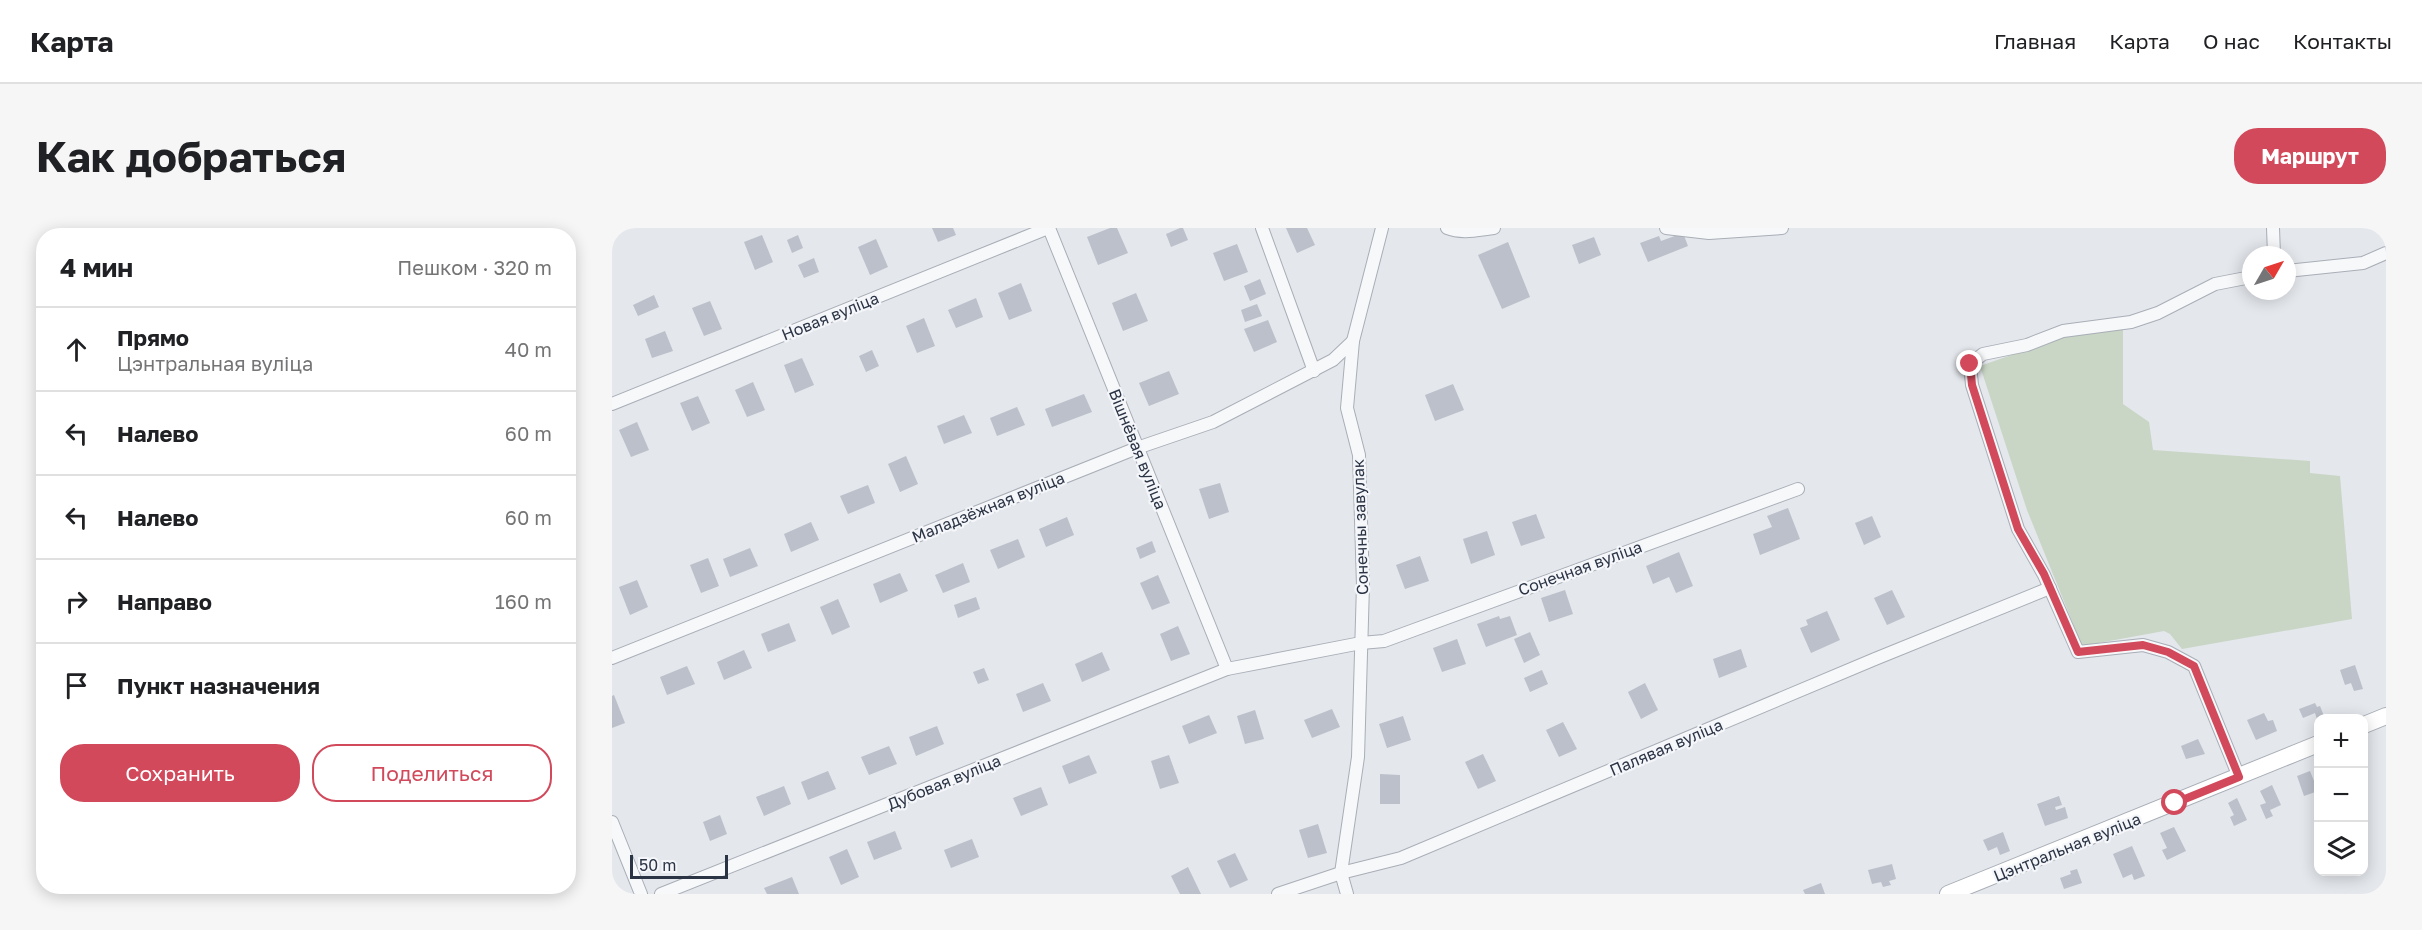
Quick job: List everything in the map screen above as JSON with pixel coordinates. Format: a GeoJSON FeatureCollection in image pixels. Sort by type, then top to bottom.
{"type":"FeatureCollection","features":[{"type":"Feature","properties":{"kind":"street","name":"Новая вуліца"},"geometry":{"type":"LineString","coordinates":[[612,404],[1049,228]]}},
{"type":"Feature","properties":{"kind":"street","name":"Вішнёвая вуліца"},"geometry":{"type":"LineString","coordinates":[[1049,228],[1227,669]]}},
{"type":"Feature","properties":{"kind":"street"},"geometry":{"type":"LineString","coordinates":[[1262,228],[1314,371]]}},
{"type":"Feature","properties":{"kind":"street","name":"Сонечны завулак"},"geometry":{"type":"LineString","coordinates":[[1341,873],[1358,757],[1363,585],[1359,455],[1347,408],[1353,341],[1382,228]]}},
{"type":"Feature","properties":{"kind":"street"},"geometry":{"type":"LineString","coordinates":[[1447,228],[1456,232],[1494,228]]}},
{"type":"Feature","properties":{"kind":"street"},"geometry":{"type":"LineString","coordinates":[[1666,228],[1709,233],[1782,228]]}},
{"type":"Feature","properties":{"kind":"street"},"geometry":{"type":"LineString","coordinates":[[2273,228],[2274,246]]}},
{"type":"Feature","properties":{"kind":"street"},"geometry":{"type":"LineString","coordinates":[[2296,270],[2363,263],[2386,253]]}},
{"type":"Feature","properties":{"kind":"street"},"geometry":{"type":"LineString","coordinates":[[2239,777],[2194,666],[2168,652],[2143,645],[2078,652],[2050,588],[2018,529],[1972,385],[1970,364],[1983,354],[2027,345],[2063,331],[2131,322],[2158,312],[2215,284],[2242,279]]}},
{"type":"Feature","properties":{"kind":"street","name":"Маладзёжная вуліца"},"geometry":{"type":"LineString","coordinates":[[612,658],[1137,448],[1213,422],[1334,360],[1353,341]]}},
{"type":"Feature","properties":{"kind":"street","name":"Сонечная вуліца"},"geometry":{"type":"LineString","coordinates":[[1361,643],[1384,641],[1798,489]]}},
{"type":"Feature","properties":{"kind":"street","name":"Палявая вуліца"},"geometry":{"type":"LineString","coordinates":[[1278,894],[1341,873],[1401,858],[2050,588]]}},
{"type":"Feature","properties":{"kind":"street"},"geometry":{"type":"LineString","coordinates":[[1227,669],[1361,643]]}},
{"type":"Feature","properties":{"kind":"street","name":"Дубовая вуліца"},"geometry":{"type":"LineString","coordinates":[[661,894],[1227,669]]}},
{"type":"Feature","properties":{"kind":"street"},"geometry":{"type":"LineString","coordinates":[[2368,723],[2386,716]]}},
{"type":"Feature","properties":{"kind":"street","name":"Цэнтральная вуліца"},"geometry":{"type":"LineString","coordinates":[[1948,894],[2314,746]]}},
{"type":"Feature","properties":{"kind":"street"},"geometry":{"type":"LineString","coordinates":[[612,822],[641,894]]}},
{"type":"Feature","properties":{"kind":"street"},"geometry":{"type":"LineString","coordinates":[[1341,873],[1347,894]]}},
{"type":"Feature","properties":{"kind":"green space"},"geometry":{"type":"Polygon","coordinates":[[[2123,328],[2123,404],[2149,422],[2153,450],[2310,461],[2310,473],[2340,476],[2352,619],[2182,649],[2170,634],[2164,631],[2082,646],[2027,510],[1980,366],[2074,333],[2123,328]]]}},
{"type":"Feature","properties":{"kind":"building"},"geometry":{"type":"Polygon","coordinates":[[[932,228],[953,228],[956,235],[938,242],[932,228]]]}},
{"type":"Feature","properties":{"kind":"building"},"geometry":{"type":"Polygon","coordinates":[[[1110,228],[1117,228],[1128,253],[1098,265],[1087,237],[1110,228]]]}},
{"type":"Feature","properties":{"kind":"building"},"geometry":{"type":"Polygon","coordinates":[[[1183,228],[1188,240],[1171,247],[1166,234],[1183,228]]]}},
{"type":"Feature","properties":{"kind":"building"},"geometry":{"type":"Polygon","coordinates":[[[1286,228],[1307,228],[1315,245],[1297,253],[1286,228]]]}},
{"type":"Feature","properties":{"kind":"building"},"geometry":{"type":"Polygon","coordinates":[[[1683,233],[1688,246],[1648,262],[1640,243],[1659,236],[1661,241],[1683,233]]]}},
{"type":"Feature","properties":{"kind":"building"},"geometry":{"type":"Polygon","coordinates":[[[762,235],[773,262],[755,270],[744,242],[762,235]]]}},
{"type":"Feature","properties":{"kind":"building"},"geometry":{"type":"Polygon","coordinates":[[[798,235],[803,248],[792,253],[787,240],[798,235]]]}},
{"type":"Feature","properties":{"kind":"building"},"geometry":{"type":"Polygon","coordinates":[[[1594,237],[1601,255],[1579,264],[1572,245],[1594,237]]]}},
{"type":"Feature","properties":{"kind":"building"},"geometry":{"type":"Polygon","coordinates":[[[876,239],[888,267],[870,275],[858,247],[876,239]]]}},
{"type":"Feature","properties":{"kind":"building"},"geometry":{"type":"Polygon","coordinates":[[[1508,242],[1530,297],[1502,309],[1478,255],[1508,242]]]}},
{"type":"Feature","properties":{"kind":"building"},"geometry":{"type":"Polygon","coordinates":[[[1237,244],[1248,272],[1224,281],[1213,253],[1237,244]]]}},
{"type":"Feature","properties":{"kind":"building"},"geometry":{"type":"Polygon","coordinates":[[[814,258],[819,272],[804,278],[798,265],[814,258]]]}},
{"type":"Feature","properties":{"kind":"building"},"geometry":{"type":"Polygon","coordinates":[[[1260,279],[1266,294],[1250,301],[1244,286],[1260,279]]]}},
{"type":"Feature","properties":{"kind":"building"},"geometry":{"type":"Polygon","coordinates":[[[1021,283],[1032,311],[1009,320],[998,293],[1021,283]]]}},
{"type":"Feature","properties":{"kind":"building"},"geometry":{"type":"Polygon","coordinates":[[[1136,293],[1148,321],[1123,331],[1112,303],[1136,293]]]}},
{"type":"Feature","properties":{"kind":"building"},"geometry":{"type":"Polygon","coordinates":[[[654,295],[659,307],[638,316],[633,305],[654,295]]]}},
{"type":"Feature","properties":{"kind":"building"},"geometry":{"type":"Polygon","coordinates":[[[976,298],[983,317],[956,328],[948,310],[976,298]]]}},
{"type":"Feature","properties":{"kind":"building"},"geometry":{"type":"Polygon","coordinates":[[[710,301],[722,329],[704,336],[692,308],[710,301]]]}},
{"type":"Feature","properties":{"kind":"building"},"geometry":{"type":"Polygon","coordinates":[[[1257,304],[1262,316],[1245,322],[1241,310],[1257,304]]]}},
{"type":"Feature","properties":{"kind":"building"},"geometry":{"type":"Polygon","coordinates":[[[924,318],[935,346],[917,353],[906,326],[924,318]]]}},
{"type":"Feature","properties":{"kind":"building"},"geometry":{"type":"Polygon","coordinates":[[[1268,320],[1277,342],[1254,352],[1244,329],[1268,320]]]}},
{"type":"Feature","properties":{"kind":"building"},"geometry":{"type":"Polygon","coordinates":[[[665,331],[673,351],[652,358],[645,339],[665,331]]]}},
{"type":"Feature","properties":{"kind":"building"},"geometry":{"type":"Polygon","coordinates":[[[872,350],[879,366],[866,372],[859,356],[872,350]]]}},
{"type":"Feature","properties":{"kind":"building"},"geometry":{"type":"Polygon","coordinates":[[[802,358],[814,385],[795,393],[784,365],[802,358]]]}},
{"type":"Feature","properties":{"kind":"building"},"geometry":{"type":"Polygon","coordinates":[[[1169,371],[1179,394],[1149,406],[1139,383],[1169,371]]]}},
{"type":"Feature","properties":{"kind":"building"},"geometry":{"type":"Polygon","coordinates":[[[753,382],[765,410],[747,417],[735,390],[753,382]]]}},
{"type":"Feature","properties":{"kind":"building"},"geometry":{"type":"Polygon","coordinates":[[[1453,384],[1464,410],[1435,421],[1425,395],[1453,384]]]}},
{"type":"Feature","properties":{"kind":"building"},"geometry":{"type":"Polygon","coordinates":[[[1084,394],[1092,412],[1052,427],[1045,409],[1084,394]]]}},
{"type":"Feature","properties":{"kind":"building"},"geometry":{"type":"Polygon","coordinates":[[[698,396],[710,423],[692,431],[680,403],[698,396]]]}},
{"type":"Feature","properties":{"kind":"building"},"geometry":{"type":"Polygon","coordinates":[[[1017,407],[1025,425],[997,436],[990,418],[1017,407]]]}},
{"type":"Feature","properties":{"kind":"building"},"geometry":{"type":"Polygon","coordinates":[[[964,415],[972,433],[944,444],[937,426],[964,415]]]}},
{"type":"Feature","properties":{"kind":"building"},"geometry":{"type":"Polygon","coordinates":[[[637,422],[649,450],[631,457],[619,430],[637,422]]]}},
{"type":"Feature","properties":{"kind":"building"},"geometry":{"type":"Polygon","coordinates":[[[906,456],[918,484],[900,492],[888,464],[906,456]]]}},
{"type":"Feature","properties":{"kind":"building"},"geometry":{"type":"Polygon","coordinates":[[[1220,483],[1229,512],[1209,519],[1199,489],[1220,483]]]}},
{"type":"Feature","properties":{"kind":"building"},"geometry":{"type":"Polygon","coordinates":[[[868,485],[875,503],[848,514],[840,496],[868,485]]]}},
{"type":"Feature","properties":{"kind":"building"},"geometry":{"type":"Polygon","coordinates":[[[1788,508],[1800,539],[1760,555],[1753,534],[1772,527],[1767,516],[1788,508]]]}},
{"type":"Feature","properties":{"kind":"building"},"geometry":{"type":"Polygon","coordinates":[[[1536,514],[1545,538],[1521,546],[1512,522],[1536,514]]]}},
{"type":"Feature","properties":{"kind":"building"},"geometry":{"type":"Polygon","coordinates":[[[1872,516],[1881,537],[1864,545],[1855,523],[1872,516]]]}},
{"type":"Feature","properties":{"kind":"building"},"geometry":{"type":"Polygon","coordinates":[[[1067,517],[1074,535],[1046,547],[1039,529],[1067,517]]]}},
{"type":"Feature","properties":{"kind":"building"},"geometry":{"type":"Polygon","coordinates":[[[811,522],[819,540],[791,552],[784,534],[811,522]]]}},
{"type":"Feature","properties":{"kind":"building"},"geometry":{"type":"Polygon","coordinates":[[[1487,531],[1495,555],[1471,564],[1463,539],[1487,531]]]}},
{"type":"Feature","properties":{"kind":"building"},"geometry":{"type":"Polygon","coordinates":[[[1018,539],[1025,557],[998,569],[990,550],[1018,539]]]}},
{"type":"Feature","properties":{"kind":"building"},"geometry":{"type":"Polygon","coordinates":[[[1152,541],[1156,552],[1140,559],[1136,548],[1152,541]]]}},
{"type":"Feature","properties":{"kind":"building"},"geometry":{"type":"Polygon","coordinates":[[[750,548],[758,566],[730,577],[723,559],[750,548]]]}},
{"type":"Feature","properties":{"kind":"building"},"geometry":{"type":"Polygon","coordinates":[[[1679,552],[1693,586],[1676,593],[1669,577],[1653,584],[1646,566],[1679,552]]]}},
{"type":"Feature","properties":{"kind":"building"},"geometry":{"type":"Polygon","coordinates":[[[1420,556],[1429,581],[1405,589],[1396,565],[1420,556]]]}},
{"type":"Feature","properties":{"kind":"building"},"geometry":{"type":"Polygon","coordinates":[[[708,558],[719,586],[701,593],[690,565],[708,558]]]}},
{"type":"Feature","properties":{"kind":"building"},"geometry":{"type":"Polygon","coordinates":[[[963,563],[970,582],[943,593],[935,575],[963,563]]]}},
{"type":"Feature","properties":{"kind":"building"},"geometry":{"type":"Polygon","coordinates":[[[900,573],[908,591],[880,603],[873,584],[900,573]]]}},
{"type":"Feature","properties":{"kind":"building"},"geometry":{"type":"Polygon","coordinates":[[[1158,575],[1170,603],[1152,610],[1140,583],[1158,575]]]}},
{"type":"Feature","properties":{"kind":"building"},"geometry":{"type":"Polygon","coordinates":[[[637,580],[648,607],[630,615],[619,587],[637,580]]]}},
{"type":"Feature","properties":{"kind":"building"},"geometry":{"type":"Polygon","coordinates":[[[1565,590],[1573,614],[1549,622],[1541,598],[1565,590]]]}},
{"type":"Feature","properties":{"kind":"building"},"geometry":{"type":"Polygon","coordinates":[[[1892,590],[1905,617],[1887,625],[1874,598],[1892,590]]]}},
{"type":"Feature","properties":{"kind":"building"},"geometry":{"type":"Polygon","coordinates":[[[976,597],[980,609],[958,618],[954,605],[976,597]]]}},
{"type":"Feature","properties":{"kind":"building"},"geometry":{"type":"Polygon","coordinates":[[[838,599],[850,627],[832,635],[820,607],[838,599]]]}},
{"type":"Feature","properties":{"kind":"building"},"geometry":{"type":"Polygon","coordinates":[[[1827,611],[1840,640],[1811,653],[1800,628],[1808,625],[1806,620],[1827,611]]]}},
{"type":"Feature","properties":{"kind":"building"},"geometry":{"type":"Polygon","coordinates":[[[1499,616],[1500,619],[1510,616],[1517,635],[1486,647],[1477,624],[1499,616]]]}},
{"type":"Feature","properties":{"kind":"building"},"geometry":{"type":"Polygon","coordinates":[[[789,623],[796,641],[768,652],[761,634],[789,623]]]}},
{"type":"Feature","properties":{"kind":"building"},"geometry":{"type":"Polygon","coordinates":[[[1178,626],[1190,654],[1171,661],[1160,634],[1178,626]]]}},
{"type":"Feature","properties":{"kind":"building"},"geometry":{"type":"Polygon","coordinates":[[[1530,632],[1540,655],[1524,663],[1514,639],[1530,632]]]}},
{"type":"Feature","properties":{"kind":"building"},"geometry":{"type":"Polygon","coordinates":[[[1457,639],[1466,664],[1442,672],[1433,648],[1457,639]]]}},
{"type":"Feature","properties":{"kind":"building"},"geometry":{"type":"Polygon","coordinates":[[[1741,649],[1747,667],[1719,678],[1713,659],[1741,649]]]}},
{"type":"Feature","properties":{"kind":"building"},"geometry":{"type":"Polygon","coordinates":[[[744,650],[752,668],[724,680],[717,662],[744,650]]]}},
{"type":"Feature","properties":{"kind":"building"},"geometry":{"type":"Polygon","coordinates":[[[1102,652],[1110,670],[1082,682],[1075,664],[1102,652]]]}},
{"type":"Feature","properties":{"kind":"building"},"geometry":{"type":"Polygon","coordinates":[[[2355,665],[2363,689],[2354,691],[2351,683],[2345,685],[2340,670],[2355,665]]]}},
{"type":"Feature","properties":{"kind":"building"},"geometry":{"type":"Polygon","coordinates":[[[687,666],[695,684],[667,695],[660,677],[687,666]]]}},
{"type":"Feature","properties":{"kind":"building"},"geometry":{"type":"Polygon","coordinates":[[[984,668],[989,680],[978,684],[973,672],[984,668]]]}},
{"type":"Feature","properties":{"kind":"building"},"geometry":{"type":"Polygon","coordinates":[[[1542,670],[1548,684],[1530,692],[1524,678],[1542,670]]]}},
{"type":"Feature","properties":{"kind":"building"},"geometry":{"type":"Polygon","coordinates":[[[1043,683],[1051,701],[1023,712],[1016,694],[1043,683]]]}},
{"type":"Feature","properties":{"kind":"building"},"geometry":{"type":"Polygon","coordinates":[[[1645,683],[1658,710],[1641,719],[1628,692],[1645,683]]]}},
{"type":"Feature","properties":{"kind":"building"},"geometry":{"type":"Polygon","coordinates":[[[614,695],[625,723],[612,728],[612,696],[614,695]]]}},
{"type":"Feature","properties":{"kind":"building"},"geometry":{"type":"Polygon","coordinates":[[[2315,703],[2317,707],[2320,706],[2323,714],[2315,713],[2303,718],[2299,709],[2315,703]]]}},
{"type":"Feature","properties":{"kind":"building"},"geometry":{"type":"Polygon","coordinates":[[[1332,709],[1340,727],[1312,738],[1304,720],[1332,709]]]}},
{"type":"Feature","properties":{"kind":"building"},"geometry":{"type":"Polygon","coordinates":[[[1255,710],[1264,739],[1245,744],[1237,716],[1255,710]]]}},
{"type":"Feature","properties":{"kind":"building"},"geometry":{"type":"Polygon","coordinates":[[[2264,713],[2268,721],[2273,720],[2277,731],[2256,740],[2247,720],[2264,713]]]}},
{"type":"Feature","properties":{"kind":"building"},"geometry":{"type":"Polygon","coordinates":[[[1209,715],[1217,733],[1189,744],[1182,726],[1209,715]]]}},
{"type":"Feature","properties":{"kind":"building"},"geometry":{"type":"Polygon","coordinates":[[[1403,716],[1411,740],[1387,748],[1379,724],[1403,716]]]}},
{"type":"Feature","properties":{"kind":"building"},"geometry":{"type":"Polygon","coordinates":[[[1563,722],[1577,749],[1559,757],[1546,730],[1563,722]]]}},
{"type":"Feature","properties":{"kind":"building"},"geometry":{"type":"Polygon","coordinates":[[[937,726],[944,744],[916,756],[909,737],[937,726]]]}},
{"type":"Feature","properties":{"kind":"building"},"geometry":{"type":"Polygon","coordinates":[[[2198,739],[2205,754],[2186,759],[2181,746],[2198,739]]]}},
{"type":"Feature","properties":{"kind":"building"},"geometry":{"type":"Polygon","coordinates":[[[889,746],[897,764],[869,775],[861,757],[889,746]]]}},
{"type":"Feature","properties":{"kind":"building"},"geometry":{"type":"Polygon","coordinates":[[[1483,754],[1496,781],[1478,789],[1465,762],[1483,754]]]}},
{"type":"Feature","properties":{"kind":"building"},"geometry":{"type":"Polygon","coordinates":[[[1089,755],[1097,773],[1069,784],[1062,766],[1089,755]]]}},
{"type":"Feature","properties":{"kind":"building"},"geometry":{"type":"Polygon","coordinates":[[[1169,755],[1179,783],[1160,789],[1151,761],[1169,755]]]}},
{"type":"Feature","properties":{"kind":"building"},"geometry":{"type":"Polygon","coordinates":[[[828,771],[836,789],[808,800],[801,782],[828,771]]]}},
{"type":"Feature","properties":{"kind":"building"},"geometry":{"type":"Polygon","coordinates":[[[2310,771],[2314,781],[2314,792],[2304,796],[2297,776],[2310,771]]]}},
{"type":"Feature","properties":{"kind":"building"},"geometry":{"type":"Polygon","coordinates":[[[1380,774],[1400,775],[1400,804],[1380,804],[1380,774]]]}},
{"type":"Feature","properties":{"kind":"building"},"geometry":{"type":"Polygon","coordinates":[[[2272,785],[2281,805],[2270,810],[2273,816],[2266,819],[2260,805],[2266,803],[2260,791],[2272,785]]]}},
{"type":"Feature","properties":{"kind":"building"},"geometry":{"type":"Polygon","coordinates":[[[784,786],[791,804],[764,816],[756,797],[784,786]]]}},
{"type":"Feature","properties":{"kind":"building"},"geometry":{"type":"Polygon","coordinates":[[[1041,787],[1048,805],[1021,816],[1013,798],[1041,787]]]}},
{"type":"Feature","properties":{"kind":"building"},"geometry":{"type":"Polygon","coordinates":[[[2059,796],[2062,805],[2055,807],[2056,810],[2065,807],[2068,818],[2045,826],[2037,804],[2059,796]]]}},
{"type":"Feature","properties":{"kind":"building"},"geometry":{"type":"Polygon","coordinates":[[[2237,798],[2247,820],[2234,826],[2230,817],[2234,815],[2228,803],[2237,798]]]}},
{"type":"Feature","properties":{"kind":"building"},"geometry":{"type":"Polygon","coordinates":[[[720,815],[727,834],[710,841],[703,822],[720,815]]]}},
{"type":"Feature","properties":{"kind":"building"},"geometry":{"type":"Polygon","coordinates":[[[1318,824],[1327,853],[1308,858],[1299,830],[1318,824]]]}},
{"type":"Feature","properties":{"kind":"building"},"geometry":{"type":"Polygon","coordinates":[[[2174,827],[2186,851],[2167,860],[2162,850],[2167,848],[2160,833],[2174,827]]]}},
{"type":"Feature","properties":{"kind":"building"},"geometry":{"type":"Polygon","coordinates":[[[895,831],[902,849],[874,860],[867,842],[895,831]]]}},
{"type":"Feature","properties":{"kind":"building"},"geometry":{"type":"Polygon","coordinates":[[[2003,832],[2010,851],[2000,855],[1997,847],[1988,851],[1983,840],[2003,832]]]}},
{"type":"Feature","properties":{"kind":"building"},"geometry":{"type":"Polygon","coordinates":[[[972,839],[979,857],[951,868],[944,850],[972,839]]]}},
{"type":"Feature","properties":{"kind":"building"},"geometry":{"type":"Polygon","coordinates":[[[2132,846],[2145,876],[2134,880],[2132,874],[2123,878],[2113,854],[2132,846]]]}},
{"type":"Feature","properties":{"kind":"building"},"geometry":{"type":"Polygon","coordinates":[[[847,849],[859,877],[841,885],[829,857],[847,849]]]}},
{"type":"Feature","properties":{"kind":"building"},"geometry":{"type":"Polygon","coordinates":[[[1235,853],[1248,880],[1230,888],[1217,861],[1235,853]]]}},
{"type":"Feature","properties":{"kind":"building"},"geometry":{"type":"Polygon","coordinates":[[[1892,864],[1896,879],[1889,881],[1891,885],[1883,887],[1881,882],[1872,884],[1868,870],[1892,864]]]}},
{"type":"Feature","properties":{"kind":"building"},"geometry":{"type":"Polygon","coordinates":[[[1188,867],[1201,894],[1180,894],[1171,876],[1188,867]]]}},
{"type":"Feature","properties":{"kind":"building"},"geometry":{"type":"Polygon","coordinates":[[[2077,869],[2082,883],[2064,889],[2060,878],[2077,869]]]}},
{"type":"Feature","properties":{"kind":"building"},"geometry":{"type":"Polygon","coordinates":[[[792,877],[799,894],[767,894],[764,888],[792,877]]]}},
{"type":"Feature","properties":{"kind":"building"},"geometry":{"type":"Polygon","coordinates":[[[1821,883],[1825,894],[1805,894],[1803,890],[1821,883]]]}},
{"type":"Feature","properties":{"kind":"route"},"geometry":{"type":"LineString","coordinates":[[1970,364],[1972,385],[2018,529],[2044,574],[2078,652],[2143,645],[2168,652],[2194,666],[2239,777],[2175,803]]}}]}
